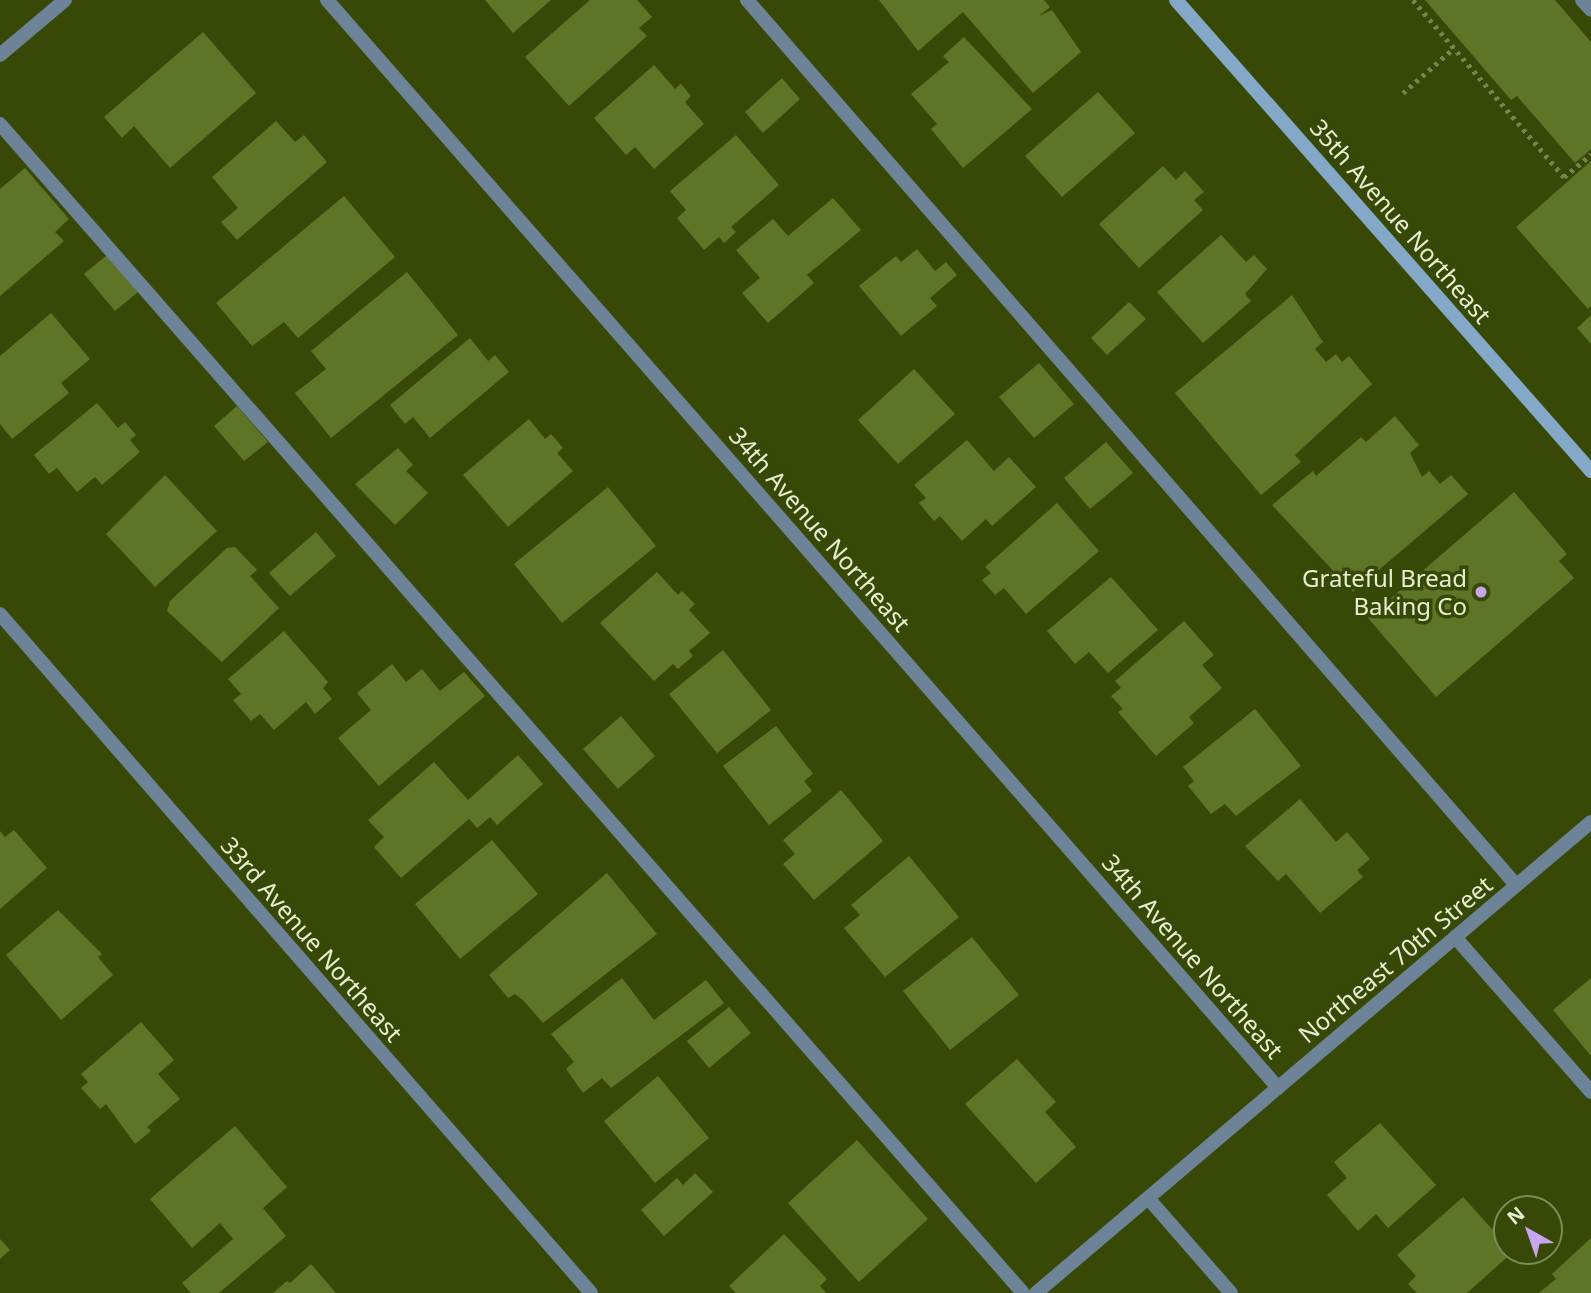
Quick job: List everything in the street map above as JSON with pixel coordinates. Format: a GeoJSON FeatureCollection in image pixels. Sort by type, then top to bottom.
{"type":"FeatureCollection","features":[{"type":"Feature","properties":{"kind":"main road","name":"35th Avenue Northeast"},"geometry":{"type":"LineString","coordinates":[[1176,0],[1591,471]]}},
{"type":"Feature","properties":{"kind":"street"},"geometry":{"type":"LineString","coordinates":[[0,55],[65,0]]}},
{"type":"Feature","properties":{"kind":"street","name":"34th Avenue Northeast"},"geometry":{"type":"LineString","coordinates":[[327,0],[1278,1088]]}},
{"type":"Feature","properties":{"kind":"street"},"geometry":{"type":"LineString","coordinates":[[747,0],[1517,885]]}},
{"type":"Feature","properties":{"kind":"street"},"geometry":{"type":"LineString","coordinates":[[1582,0],[1591,10]]}},
{"type":"Feature","properties":{"kind":"street"},"geometry":{"type":"LineString","coordinates":[[0,124],[1023,1293]]}},
{"type":"Feature","properties":{"kind":"street","name":"33rd Avenue Northeast"},"geometry":{"type":"LineString","coordinates":[[0,614],[591,1293]]}},
{"type":"Feature","properties":{"kind":"street","name":"Northeast 70th Street"},"geometry":{"type":"LineString","coordinates":[[1036,1293],[1591,822]]}},
{"type":"Feature","properties":{"kind":"street"},"geometry":{"type":"LineString","coordinates":[[1455,937],[1591,1093]]}},
{"type":"Feature","properties":{"kind":"street"},"geometry":{"type":"LineString","coordinates":[[1148,1198],[1231,1293]]}},
{"type":"Feature","properties":{"kind":"path"},"geometry":{"type":"LineString","coordinates":[[1413,0],[1564,177],[1591,154]]}},
{"type":"Feature","properties":{"kind":"path"},"geometry":{"type":"LineString","coordinates":[[1403,93],[1454,48]]}},
{"type":"Feature","properties":{"kind":"building"},"geometry":{"type":"Polygon","coordinates":[[[485,0],[551,0],[513,33],[485,0]]]}},
{"type":"Feature","properties":{"kind":"building"},"geometry":{"type":"Polygon","coordinates":[[[590,0],[637,0],[652,17],[639,28],[647,36],[569,106],[525,57],[590,0]]]}},
{"type":"Feature","properties":{"kind":"building"},"geometry":{"type":"Polygon","coordinates":[[[879,0],[1044,0],[1050,7],[1039,16],[1052,10],[1081,52],[1033,93],[963,12],[918,51],[879,0]]]}},
{"type":"Feature","properties":{"kind":"building"},"geometry":{"type":"Polygon","coordinates":[[[1425,0],[1555,0],[1591,42],[1591,149],[1575,163],[1517,96],[1511,100],[1425,0]]]}},
{"type":"Feature","properties":{"kind":"building"},"geometry":{"type":"Polygon","coordinates":[[[203,32],[256,93],[170,168],[134,126],[122,138],[104,117],[203,32]]]}},
{"type":"Feature","properties":{"kind":"building"},"geometry":{"type":"Polygon","coordinates":[[[964,37],[1032,109],[963,168],[931,129],[937,124],[911,94],[949,62],[943,56],[964,37]]]}},
{"type":"Feature","properties":{"kind":"building"},"geometry":{"type":"Polygon","coordinates":[[[654,65],[675,89],[681,84],[691,96],[685,102],[704,124],[654,169],[635,147],[626,155],[594,118],[654,65]]]}},
{"type":"Feature","properties":{"kind":"building"},"geometry":{"type":"Polygon","coordinates":[[[782,78],[800,99],[763,133],[745,112],[782,78]]]}},
{"type":"Feature","properties":{"kind":"building"},"geometry":{"type":"Polygon","coordinates":[[[1098,92],[1135,133],[1062,197],[1025,156],[1098,92]]]}},
{"type":"Feature","properties":{"kind":"building"},"geometry":{"type":"Polygon","coordinates":[[[276,121],[295,142],[304,135],[327,162],[237,240],[221,222],[238,208],[212,177],[276,121]]]}},
{"type":"Feature","properties":{"kind":"building"},"geometry":{"type":"Polygon","coordinates":[[[736,135],[779,185],[731,227],[736,232],[724,243],[719,237],[704,250],[677,218],[686,210],[670,191],[736,135]]]}},
{"type":"Feature","properties":{"kind":"building"},"geometry":{"type":"Polygon","coordinates":[[[1591,161],[1591,306],[1588,309],[1516,227],[1591,161]]]}},
{"type":"Feature","properties":{"kind":"building"},"geometry":{"type":"Polygon","coordinates":[[[1163,166],[1176,180],[1185,171],[1204,192],[1194,200],[1203,210],[1139,268],[1099,224],[1163,166]]]}},
{"type":"Feature","properties":{"kind":"building"},"geometry":{"type":"Polygon","coordinates":[[[25,168],[69,219],[55,232],[64,241],[0,296],[0,189],[25,168]]]}},
{"type":"Feature","properties":{"kind":"building"},"geometry":{"type":"Polygon","coordinates":[[[344,196],[395,257],[298,338],[284,322],[252,346],[216,303],[344,196]]]}},
{"type":"Feature","properties":{"kind":"building"},"geometry":{"type":"Polygon","coordinates":[[[833,198],[861,230],[807,275],[814,283],[768,323],[742,293],[760,278],[736,250],[773,219],[788,236],[833,198]]]}},
{"type":"Feature","properties":{"kind":"building"},"geometry":{"type":"Polygon","coordinates":[[[1221,235],[1246,262],[1254,255],[1267,269],[1245,294],[1251,301],[1203,343],[1157,292],[1221,235]]]}},
{"type":"Feature","properties":{"kind":"building"},"geometry":{"type":"Polygon","coordinates":[[[917,249],[935,271],[946,262],[957,275],[930,298],[937,306],[901,336],[859,286],[896,256],[901,262],[917,249]]]}},
{"type":"Feature","properties":{"kind":"building"},"geometry":{"type":"Polygon","coordinates":[[[107,255],[138,292],[115,311],[84,274],[107,255]]]}},
{"type":"Feature","properties":{"kind":"building"},"geometry":{"type":"Polygon","coordinates":[[[407,272],[458,335],[331,438],[295,393],[326,369],[311,351],[407,272]]]}},
{"type":"Feature","properties":{"kind":"building"},"geometry":{"type":"Polygon","coordinates":[[[1292,295],[1323,342],[1315,349],[1326,362],[1336,354],[1342,362],[1349,356],[1372,384],[1295,455],[1301,462],[1261,495],[1175,393],[1292,295]]]}},
{"type":"Feature","properties":{"kind":"building"},"geometry":{"type":"Polygon","coordinates":[[[1129,302],[1146,319],[1107,355],[1091,338],[1129,302]]]}},
{"type":"Feature","properties":{"kind":"building"},"geometry":{"type":"Polygon","coordinates":[[[51,313],[90,359],[61,383],[69,393],[12,439],[0,424],[0,356],[51,313]]]}},
{"type":"Feature","properties":{"kind":"building"},"geometry":{"type":"Polygon","coordinates":[[[1591,315],[1591,344],[1577,328],[1591,315]]]}},
{"type":"Feature","properties":{"kind":"building"},"geometry":{"type":"Polygon","coordinates":[[[470,338],[488,361],[495,355],[509,372],[430,438],[413,417],[405,424],[390,405],[470,338]]]}},
{"type":"Feature","properties":{"kind":"building"},"geometry":{"type":"Polygon","coordinates":[[[1039,363],[1074,404],[1034,438],[999,397],[1039,363]]]}},
{"type":"Feature","properties":{"kind":"building"},"geometry":{"type":"Polygon","coordinates":[[[914,369],[955,414],[898,464],[858,420],[914,369]]]}},
{"type":"Feature","properties":{"kind":"building"},"geometry":{"type":"Polygon","coordinates":[[[97,403],[118,428],[125,422],[136,435],[130,440],[140,452],[102,485],[95,477],[77,492],[57,468],[49,474],[34,455],[97,403]]]}},
{"type":"Feature","properties":{"kind":"building"},"geometry":{"type":"Polygon","coordinates":[[[237,406],[268,442],[244,461],[214,426],[237,406]]]}},
{"type":"Feature","properties":{"kind":"building"},"geometry":{"type":"Polygon","coordinates":[[[1395,416],[1419,445],[1410,453],[1422,477],[1429,471],[1440,484],[1451,475],[1468,494],[1353,592],[1272,505],[1313,471],[1316,476],[1361,437],[1366,442],[1395,416]]]}},
{"type":"Feature","properties":{"kind":"building"},"geometry":{"type":"Polygon","coordinates":[[[529,419],[545,439],[551,434],[563,448],[557,453],[573,471],[508,527],[463,475],[529,419]]]}},
{"type":"Feature","properties":{"kind":"building"},"geometry":{"type":"Polygon","coordinates":[[[967,440],[994,471],[1009,457],[1036,487],[992,526],[986,519],[962,541],[940,516],[934,521],[919,503],[926,498],[914,485],[967,440]]]}},
{"type":"Feature","properties":{"kind":"building"},"geometry":{"type":"Polygon","coordinates":[[[1106,442],[1133,473],[1090,509],[1064,478],[1106,442]]]}},
{"type":"Feature","properties":{"kind":"building"},"geometry":{"type":"Polygon","coordinates":[[[398,448],[413,465],[406,471],[428,493],[395,525],[355,484],[398,448]]]}},
{"type":"Feature","properties":{"kind":"building"},"geometry":{"type":"Polygon","coordinates":[[[165,475],[217,531],[155,587],[106,534],[165,475]]]}},
{"type":"Feature","properties":{"kind":"building"},"geometry":{"type":"Polygon","coordinates":[[[608,487],[656,546],[562,623],[514,564],[608,487]]]}},
{"type":"Feature","properties":{"kind":"building"},"geometry":{"type":"Polygon","coordinates":[[[1514,492],[1567,554],[1559,561],[1574,578],[1436,697],[1368,618],[1514,492]]]}},
{"type":"Feature","properties":{"kind":"building"},"geometry":{"type":"Polygon","coordinates":[[[1057,503],[1099,551],[1026,614],[1004,588],[995,595],[982,580],[991,573],[985,567],[1057,503]]]}},
{"type":"Feature","properties":{"kind":"building"},"geometry":{"type":"Polygon","coordinates":[[[316,532],[336,556],[290,596],[269,573],[316,532]]]}},
{"type":"Feature","properties":{"kind":"building"},"geometry":{"type":"Polygon","coordinates":[[[235,547],[257,570],[250,576],[279,608],[222,662],[167,611],[170,601],[227,548],[235,547]]]}},
{"type":"Feature","properties":{"kind":"building"},"geometry":{"type":"Polygon","coordinates":[[[657,572],[678,595],[682,591],[695,604],[689,610],[710,633],[689,651],[693,656],[678,669],[673,664],[654,681],[600,623],[657,572]]]}},
{"type":"Feature","properties":{"kind":"building"},"geometry":{"type":"Polygon","coordinates":[[[1111,577],[1158,630],[1108,673],[1089,652],[1075,664],[1047,631],[1111,577]]]}},
{"type":"Feature","properties":{"kind":"building"},"geometry":{"type":"Polygon","coordinates":[[[1184,621],[1214,655],[1202,665],[1222,688],[1189,717],[1194,723],[1156,756],[1118,712],[1123,709],[1111,696],[1121,688],[1115,681],[1184,621]]]}},
{"type":"Feature","properties":{"kind":"building"},"geometry":{"type":"Polygon","coordinates":[[[284,631],[328,682],[323,688],[332,699],[315,714],[306,702],[274,730],[260,714],[251,721],[233,700],[241,694],[228,679],[284,631]]]}},
{"type":"Feature","properties":{"kind":"building"},"geometry":{"type":"Polygon","coordinates":[[[723,650],[771,710],[717,753],[669,694],[723,650]]]}},
{"type":"Feature","properties":{"kind":"building"},"geometry":{"type":"Polygon","coordinates":[[[392,664],[406,682],[422,669],[440,691],[464,672],[485,696],[379,786],[338,738],[371,710],[357,693],[392,664]]]}},
{"type":"Feature","properties":{"kind":"building"},"geometry":{"type":"Polygon","coordinates":[[[1255,709],[1301,766],[1236,816],[1225,804],[1211,814],[1188,786],[1194,781],[1183,767],[1255,709]]]}},
{"type":"Feature","properties":{"kind":"building"},"geometry":{"type":"Polygon","coordinates":[[[621,716],[655,756],[618,789],[583,749],[621,716]]]}},
{"type":"Feature","properties":{"kind":"building"},"geometry":{"type":"Polygon","coordinates":[[[776,726],[813,774],[804,781],[812,791],[769,825],[723,766],[776,726]]]}},
{"type":"Feature","properties":{"kind":"building"},"geometry":{"type":"Polygon","coordinates":[[[518,755],[543,784],[497,825],[490,817],[477,828],[469,819],[401,878],[374,847],[384,837],[368,820],[434,762],[468,800],[518,755]]]}},
{"type":"Feature","properties":{"kind":"building"},"geometry":{"type":"Polygon","coordinates":[[[841,790],[883,841],[814,900],[783,864],[795,854],[783,840],[841,790]]]}},
{"type":"Feature","properties":{"kind":"building"},"geometry":{"type":"Polygon","coordinates":[[[1300,799],[1336,842],[1347,832],[1370,859],[1357,870],[1363,877],[1320,913],[1286,874],[1278,881],[1245,846],[1300,799]]]}},
{"type":"Feature","properties":{"kind":"building"},"geometry":{"type":"Polygon","coordinates":[[[14,830],[47,868],[0,909],[0,831],[5,837],[14,830]]]}},
{"type":"Feature","properties":{"kind":"building"},"geometry":{"type":"Polygon","coordinates":[[[492,840],[538,894],[460,959],[415,904],[492,840]]]}},
{"type":"Feature","properties":{"kind":"building"},"geometry":{"type":"Polygon","coordinates":[[[909,856],[959,917],[885,977],[844,928],[860,915],[851,905],[909,856]]]}},
{"type":"Feature","properties":{"kind":"building"},"geometry":{"type":"Polygon","coordinates":[[[607,873],[657,934],[543,1023],[515,994],[508,998],[489,975],[607,873]]]}},
{"type":"Feature","properties":{"kind":"building"},"geometry":{"type":"Polygon","coordinates":[[[58,910],[102,954],[98,957],[113,975],[61,1020],[6,955],[58,910]]]}},
{"type":"Feature","properties":{"kind":"building"},"geometry":{"type":"Polygon","coordinates":[[[972,937],[1019,995],[950,1050],[903,991],[972,937]]]}},
{"type":"Feature","properties":{"kind":"building"},"geometry":{"type":"Polygon","coordinates":[[[622,978],[654,1020],[706,980],[724,1003],[611,1088],[602,1078],[583,1093],[566,1069],[574,1062],[551,1034],[622,978]]]}},
{"type":"Feature","properties":{"kind":"building"},"geometry":{"type":"Polygon","coordinates":[[[1591,978],[1591,1056],[1553,1010],[1591,978]]]}},
{"type":"Feature","properties":{"kind":"building"},"geometry":{"type":"Polygon","coordinates":[[[729,1007],[751,1033],[709,1068],[687,1041],[729,1007]]]}},
{"type":"Feature","properties":{"kind":"building"},"geometry":{"type":"Polygon","coordinates":[[[141,1022],[174,1060],[158,1074],[180,1099],[147,1127],[151,1131],[135,1144],[106,1104],[100,1109],[81,1088],[88,1082],[81,1074],[141,1022]]]}},
{"type":"Feature","properties":{"kind":"building"},"geometry":{"type":"Polygon","coordinates":[[[1017,1059],[1056,1102],[1045,1112],[1076,1147],[1036,1183],[965,1104],[1017,1059]]]}},
{"type":"Feature","properties":{"kind":"building"},"geometry":{"type":"Polygon","coordinates":[[[658,1076],[709,1138],[655,1183],[604,1121],[658,1076]]]}},
{"type":"Feature","properties":{"kind":"building"},"geometry":{"type":"Polygon","coordinates":[[[1380,1123],[1436,1185],[1388,1228],[1376,1214],[1358,1231],[1327,1195],[1347,1178],[1334,1162],[1380,1123]]]}},
{"type":"Feature","properties":{"kind":"building"},"geometry":{"type":"Polygon","coordinates":[[[235,1126],[287,1187],[263,1208],[286,1236],[219,1293],[191,1293],[182,1283],[233,1239],[220,1223],[192,1248],[150,1199],[235,1126]]]}},
{"type":"Feature","properties":{"kind":"building"},"geometry":{"type":"Polygon","coordinates":[[[857,1140],[928,1219],[859,1282],[788,1203],[857,1140]]]}},
{"type":"Feature","properties":{"kind":"building"},"geometry":{"type":"Polygon","coordinates":[[[695,1173],[713,1192],[664,1236],[641,1210],[677,1178],[683,1185],[695,1173]]]}},
{"type":"Feature","properties":{"kind":"building"},"geometry":{"type":"Polygon","coordinates":[[[1463,1197],[1493,1228],[1493,1265],[1498,1265],[1467,1293],[1417,1293],[1408,1284],[1416,1276],[1397,1255],[1463,1197]]]}},
{"type":"Feature","properties":{"kind":"building"},"geometry":{"type":"Polygon","coordinates":[[[784,1234],[827,1279],[820,1286],[826,1293],[736,1293],[729,1286],[784,1234]]]}},
{"type":"Feature","properties":{"kind":"building"},"geometry":{"type":"Polygon","coordinates":[[[1591,1238],[1591,1293],[1539,1293],[1556,1279],[1552,1274],[1591,1238]]]}},
{"type":"Feature","properties":{"kind":"building"},"geometry":{"type":"Polygon","coordinates":[[[0,1239],[10,1250],[0,1259],[0,1239]]]}},
{"type":"Feature","properties":{"kind":"building"},"geometry":{"type":"Polygon","coordinates":[[[311,1264],[336,1293],[273,1293],[287,1281],[290,1283],[311,1264]]]}},
{"type":"Feature","properties":{"kind":"place","name":"Grateful Bread Baking Co"},"geometry":{"type":"Point","coordinates":[1481,592]}}]}
